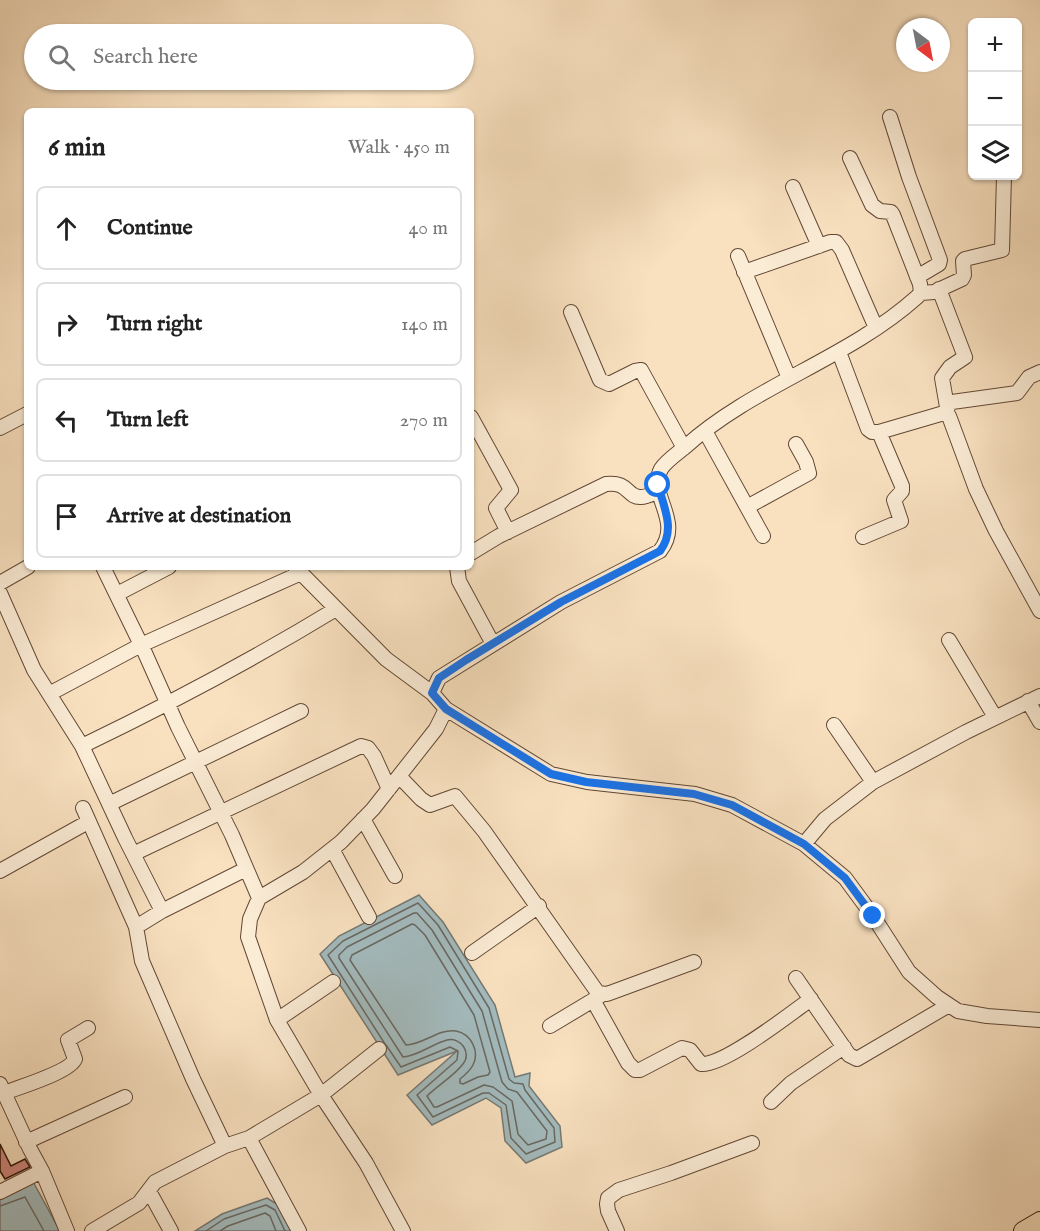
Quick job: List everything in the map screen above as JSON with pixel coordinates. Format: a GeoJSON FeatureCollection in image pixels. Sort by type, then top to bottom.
{"type":"FeatureCollection","features":[{"type":"Feature","properties":{"kind":"main road"},"geometry":{"type":"LineString","coordinates":[[1023,1231],[1040,1221]]}},
{"type":"Feature","properties":{"kind":"street"},"geometry":{"type":"LineString","coordinates":[[890,117],[909,177],[940,260],[934,268],[917,277]]}},
{"type":"Feature","properties":{"kind":"street"},"geometry":{"type":"LineString","coordinates":[[850,158],[876,209],[891,212],[893,215],[921,293]]}},
{"type":"Feature","properties":{"kind":"street"},"geometry":{"type":"LineString","coordinates":[[432,693],[439,678],[493,644],[561,602],[660,551],[667,542],[669,528],[658,485],[662,468],[705,431],[747,402],[840,352],[910,304],[921,293],[939,290],[963,278],[965,259],[1002,250],[1004,180]]}},
{"type":"Feature","properties":{"kind":"street"},"geometry":{"type":"LineString","coordinates":[[793,187],[819,246]]}},
{"type":"Feature","properties":{"kind":"street"},"geometry":{"type":"LineString","coordinates":[[744,272],[830,242],[839,245],[876,328]]}},
{"type":"Feature","properties":{"kind":"street"},"geometry":{"type":"LineString","coordinates":[[738,256],[789,378]]}},
{"type":"Feature","properties":{"kind":"street"},"geometry":{"type":"LineString","coordinates":[[939,290],[965,357],[950,367],[942,378],[947,410],[976,489],[996,531],[1040,611]]}},
{"type":"Feature","properties":{"kind":"street"},"geometry":{"type":"LineString","coordinates":[[571,312],[600,380],[609,384],[641,370],[684,448]]}},
{"type":"Feature","properties":{"kind":"street"},"geometry":{"type":"LineString","coordinates":[[840,352],[865,424],[872,432],[879,432],[947,410],[952,402],[1017,393],[1029,377],[1040,372]]}},
{"type":"Feature","properties":{"kind":"street"},"geometry":{"type":"LineString","coordinates":[[2,424],[24,415]]}},
{"type":"Feature","properties":{"kind":"street"},"geometry":{"type":"LineString","coordinates":[[474,422],[511,490],[496,508],[508,531]]}},
{"type":"Feature","properties":{"kind":"street"},"geometry":{"type":"LineString","coordinates":[[705,431],[763,536]]}},
{"type":"Feature","properties":{"kind":"street"},"geometry":{"type":"LineString","coordinates":[[863,537],[902,521],[894,500],[902,491],[902,486],[879,432]]}},
{"type":"Feature","properties":{"kind":"street"},"geometry":{"type":"LineString","coordinates":[[747,507],[808,473],[806,462],[796,444]]}},
{"type":"Feature","properties":{"kind":"street"},"geometry":{"type":"LineString","coordinates":[[474,551],[508,531],[606,484],[622,485],[634,496],[640,497],[660,491]]}},
{"type":"Feature","properties":{"kind":"street"},"geometry":{"type":"LineString","coordinates":[[0,583],[24,569]]}},
{"type":"Feature","properties":{"kind":"street"},"geometry":{"type":"LineString","coordinates":[[105,570],[221,813],[259,898]]}},
{"type":"Feature","properties":{"kind":"street"},"geometry":{"type":"LineString","coordinates":[[117,594],[163,570]]}},
{"type":"Feature","properties":{"kind":"street"},"geometry":{"type":"LineString","coordinates":[[49,694],[141,645],[298,570],[386,659],[432,693],[446,709],[551,774],[586,782],[694,794],[732,805],[804,844],[845,878],[909,972],[937,998],[958,1011],[987,1016],[1040,1020]]}},
{"type":"Feature","properties":{"kind":"street"},"geometry":{"type":"LineString","coordinates":[[457,570],[459,581],[493,644]]}},
{"type":"Feature","properties":{"kind":"street"},"geometry":{"type":"LineString","coordinates":[[0,593],[34,670],[82,746],[162,911]]}},
{"type":"Feature","properties":{"kind":"street"},"geometry":{"type":"LineString","coordinates":[[82,746],[168,704],[264,652],[336,609]]}},
{"type":"Feature","properties":{"kind":"street"},"geometry":{"type":"LineString","coordinates":[[949,640],[995,717]]}},
{"type":"Feature","properties":{"kind":"street"},"geometry":{"type":"LineString","coordinates":[[804,844],[825,819],[873,782],[995,717],[1034,699],[1040,722]]}},
{"type":"Feature","properties":{"kind":"street"},"geometry":{"type":"LineString","coordinates":[[403,1231],[366,1163],[321,1095],[277,1020],[248,937],[250,919],[259,898],[303,872],[332,849],[363,819],[436,729],[446,709]]}},
{"type":"Feature","properties":{"kind":"street"},"geometry":{"type":"LineString","coordinates":[[109,804],[301,711]]}},
{"type":"Feature","properties":{"kind":"street"},"geometry":{"type":"LineString","coordinates":[[834,725],[873,782]]}},
{"type":"Feature","properties":{"kind":"street"},"geometry":{"type":"LineString","coordinates":[[133,854],[361,746],[368,748],[374,756],[389,789]]}},
{"type":"Feature","properties":{"kind":"street"},"geometry":{"type":"LineString","coordinates":[[399,776],[420,799],[430,805],[455,796],[484,831],[594,988],[628,1063],[634,1070],[640,1070],[682,1048],[690,1050],[701,1064],[717,1061],[811,999]]}},
{"type":"Feature","properties":{"kind":"street"},"geometry":{"type":"LineString","coordinates":[[82,808],[136,927],[142,961],[225,1146]]}},
{"type":"Feature","properties":{"kind":"street"},"geometry":{"type":"LineString","coordinates":[[363,819],[395,876]]}},
{"type":"Feature","properties":{"kind":"street"},"geometry":{"type":"LineString","coordinates":[[0,871],[88,822]]}},
{"type":"Feature","properties":{"kind":"street"},"geometry":{"type":"LineString","coordinates":[[332,849],[369,917]]}},
{"type":"Feature","properties":{"kind":"street"},"geometry":{"type":"LineString","coordinates":[[136,927],[162,911],[246,869]]}},
{"type":"Feature","properties":{"kind":"street"},"geometry":{"type":"LineString","coordinates":[[472,952],[538,906]]}},
{"type":"Feature","properties":{"kind":"street"},"geometry":{"type":"LineString","coordinates":[[550,1026],[597,997],[694,962]]}},
{"type":"Feature","properties":{"kind":"street"},"geometry":{"type":"LineString","coordinates":[[796,978],[852,1058],[857,1059],[949,1005]]}},
{"type":"Feature","properties":{"kind":"street"},"geometry":{"type":"LineString","coordinates":[[277,1020],[333,982]]}},
{"type":"Feature","properties":{"kind":"street"},"geometry":{"type":"LineString","coordinates":[[68,1231],[2,1089],[59,1072],[73,1064],[75,1059],[68,1040],[88,1028]]}},
{"type":"Feature","properties":{"kind":"street"},"geometry":{"type":"LineString","coordinates":[[771,1102],[791,1083],[844,1047]]}},
{"type":"Feature","properties":{"kind":"street"},"geometry":{"type":"LineString","coordinates":[[92,1231],[139,1203],[152,1184],[170,1173],[225,1146],[249,1138],[321,1095],[379,1049]]}},
{"type":"Feature","properties":{"kind":"street"},"geometry":{"type":"LineString","coordinates":[[26,1142],[125,1097]]}},
{"type":"Feature","properties":{"kind":"street"},"geometry":{"type":"LineString","coordinates":[[249,1138],[299,1231]]}},
{"type":"Feature","properties":{"kind":"street"},"geometry":{"type":"LineString","coordinates":[[617,1231],[607,1203],[608,1198],[619,1190],[752,1143]]}},
{"type":"Feature","properties":{"kind":"street"},"geometry":{"type":"LineString","coordinates":[[0,1192],[42,1171]]}},
{"type":"Feature","properties":{"kind":"street"},"geometry":{"type":"LineString","coordinates":[[149,1191],[171,1231]]}},
{"type":"Feature","properties":{"kind":"water"},"geometry":{"type":"Polygon","coordinates":[[[419,895],[443,922],[495,1005],[515,1077],[530,1073],[529,1086],[560,1126],[562,1147],[526,1163],[505,1141],[501,1108],[486,1098],[432,1125],[407,1095],[457,1051],[398,1075],[320,954],[339,936],[419,895]]]}},
{"type":"Feature","properties":{"kind":"water"},"geometry":{"type":"Polygon","coordinates":[[[31,1178],[60,1231],[0,1231],[0,1194],[31,1178]]]}},
{"type":"Feature","properties":{"kind":"water"},"geometry":{"type":"Polygon","coordinates":[[[267,1198],[280,1206],[291,1231],[195,1231],[222,1214],[267,1198]]]}},
{"type":"Feature","properties":{"kind":"building"},"geometry":{"type":"Polygon","coordinates":[[[0,1144],[11,1166],[25,1159],[30,1167],[5,1179],[0,1171],[0,1144]]]}},
{"type":"Feature","properties":{"kind":"route"},"geometry":{"type":"LineString","coordinates":[[658,485],[669,528],[667,542],[660,551],[561,602],[466,660],[439,678],[432,693],[446,709],[551,774],[586,782],[694,794],[732,805],[804,844],[845,878],[873,916]]}}]}
